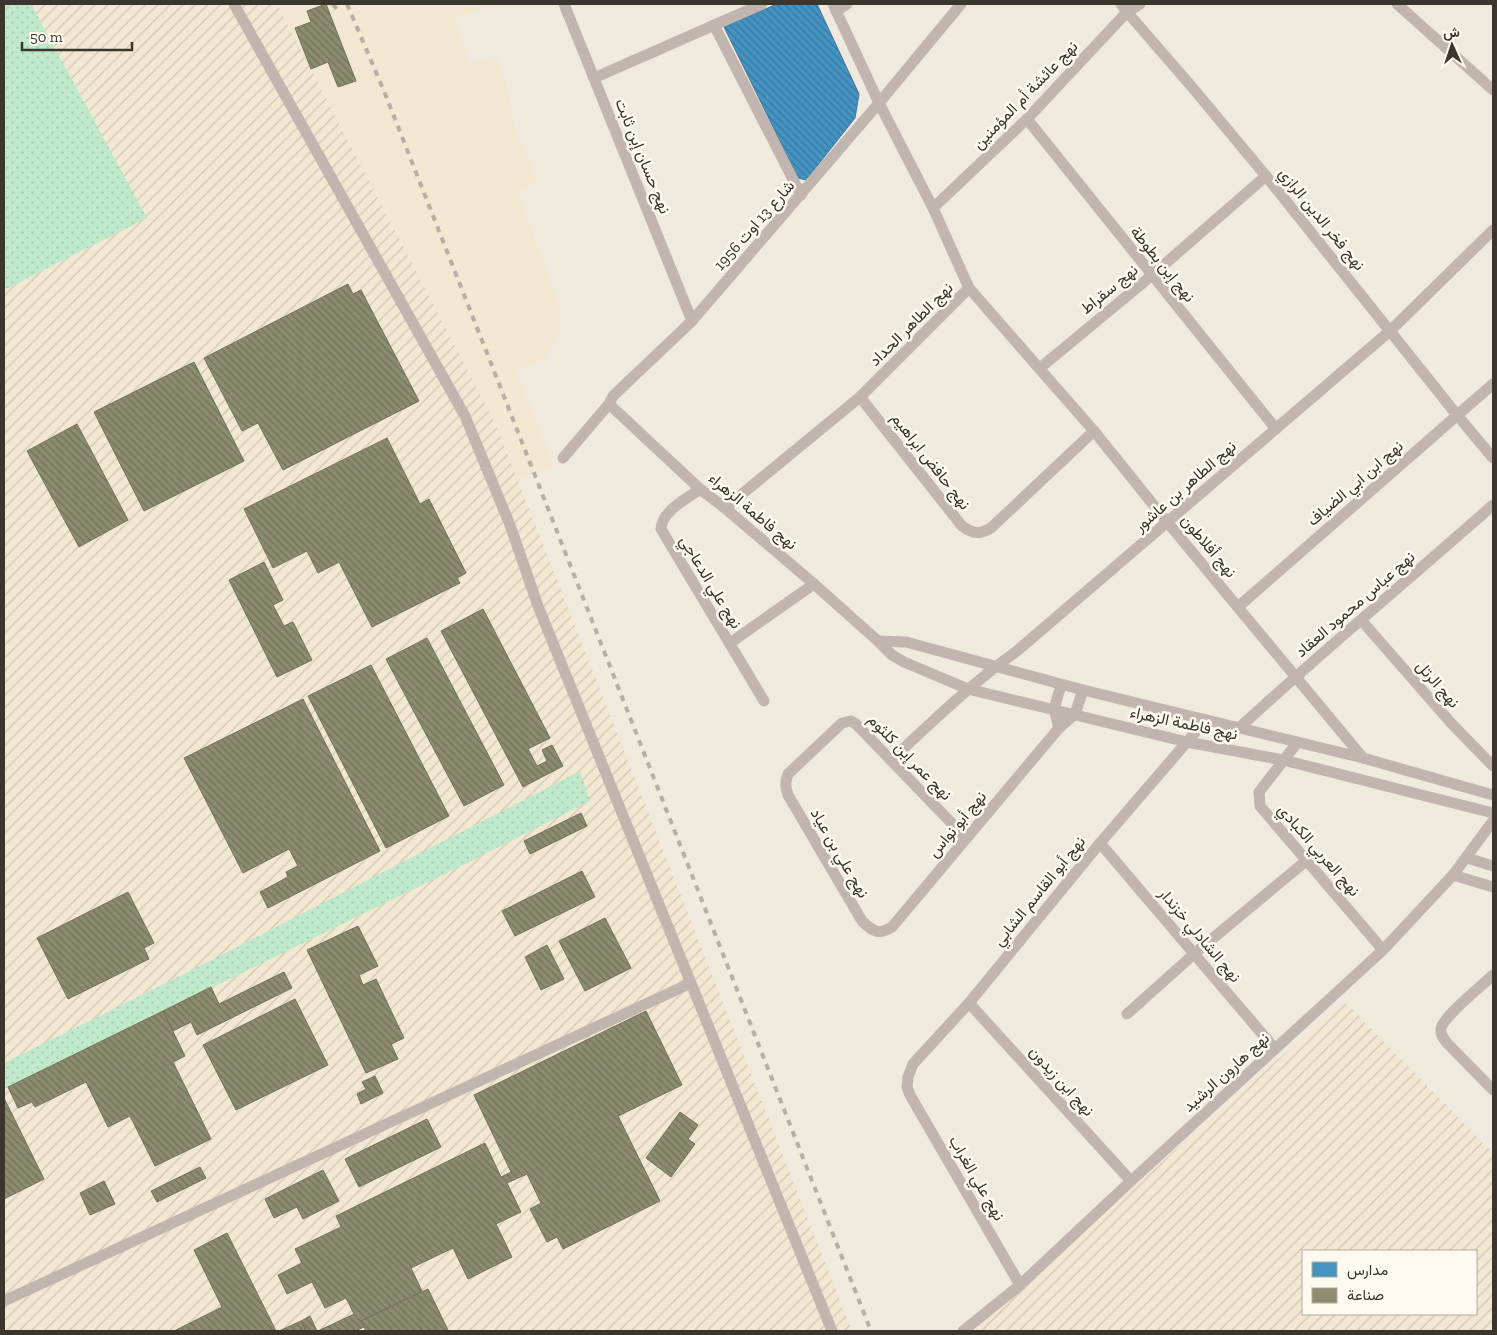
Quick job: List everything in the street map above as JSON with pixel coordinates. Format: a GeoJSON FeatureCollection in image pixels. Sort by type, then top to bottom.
{"type":"FeatureCollection","features":[{"type":"Feature","properties":{"kind":"street"},"geometry":{"type":"LineString","coordinates":[[234,4],[332,176],[468,423],[510,525],[538,606],[832,1331]]}},
{"type":"Feature","properties":{"kind":"street","name":"نهج حسان إبن ثابت"},"geometry":{"type":"LineString","coordinates":[[564,4],[692,321]]}},
{"type":"Feature","properties":{"kind":"street"},"geometry":{"type":"LineString","coordinates":[[594,78],[762,4]]}},
{"type":"Feature","properties":{"kind":"street"},"geometry":{"type":"LineString","coordinates":[[834,8],[847,4]]}},
{"type":"Feature","properties":{"kind":"street","name":"شارع 13 اوت 1956"},"geometry":{"type":"LineString","coordinates":[[563,458],[613,396],[692,321],[802,195],[961,4]]}},
{"type":"Feature","properties":{"kind":"street","name":"نهج عائشة أم المؤمنين"},"geometry":{"type":"LineString","coordinates":[[933,208],[1026,120],[1124,8],[1140,4]]}},
{"type":"Feature","properties":{"kind":"street"},"geometry":{"type":"LineString","coordinates":[[1396,4],[1493,90]]}},
{"type":"Feature","properties":{"kind":"street","name":"نهج الطاهر الحداد"},"geometry":{"type":"LineString","coordinates":[[725,508],[860,397],[969,288],[933,208],[879,103],[834,8]]}},
{"type":"Feature","properties":{"kind":"street","name":"نهج فخر الدين الرازي"},"geometry":{"type":"LineString","coordinates":[[1124,8],[1192,86],[1266,176],[1493,458]]}},
{"type":"Feature","properties":{"kind":"street"},"geometry":{"type":"LineString","coordinates":[[714,25],[802,195]]}},
{"type":"Feature","properties":{"kind":"street","name":"نهج إبن بطوطة"},"geometry":{"type":"LineString","coordinates":[[1026,120],[1276,429]]}},
{"type":"Feature","properties":{"kind":"street","name":"نهج سقراط"},"geometry":{"type":"LineString","coordinates":[[1040,368],[1151,276],[1266,176]]}},
{"type":"Feature","properties":{"kind":"street","name":"نهج الطاهر بن عاشور"},"geometry":{"type":"LineString","coordinates":[[891,760],[968,689],[1017,651],[1168,523],[1391,330],[1493,230]]}},
{"type":"Feature","properties":{"kind":"street","name":"نهج أفلاطون"},"geometry":{"type":"LineString","coordinates":[[969,288],[1094,431],[1363,758]]}},
{"type":"Feature","properties":{"kind":"street","name":"نهج ابن ابي الضياف"},"geometry":{"type":"LineString","coordinates":[[1238,607],[1493,384]]}},
{"type":"Feature","properties":{"kind":"street","name":"نهج حافض ابراهيم"},"geometry":{"type":"LineString","coordinates":[[860,397],[962,526],[977,534],[985,532],[992,526],[1094,431]]}},
{"type":"Feature","properties":{"kind":"street","name":"نهج فاطمة الزهراء"},"geometry":{"type":"LineString","coordinates":[[608,404],[700,489],[814,584],[892,655],[904,662],[968,689],[1187,742],[1283,760],[1493,813]]}},
{"type":"Feature","properties":{"kind":"street","name":"نهج علي الدعاجي"},"geometry":{"type":"LineString","coordinates":[[700,489],[666,515],[661,529],[764,701]]}},
{"type":"Feature","properties":{"kind":"street","name":"نهج عباس محمود العقاد"},"geometry":{"type":"LineString","coordinates":[[1239,728],[1493,505]]}},
{"type":"Feature","properties":{"kind":"street"},"geometry":{"type":"LineString","coordinates":[[730,643],[814,584]]}},
{"type":"Feature","properties":{"kind":"street","name":"نهج الرتل"},"geometry":{"type":"LineString","coordinates":[[1362,621],[1445,716],[1493,766]]}},
{"type":"Feature","properties":{"kind":"street","name":"نهج فاطمة الزهراء"},"geometry":{"type":"LineString","coordinates":[[878,641],[906,642],[1061,685],[1363,758],[1493,795]]}},
{"type":"Feature","properties":{"kind":"street"},"geometry":{"type":"LineString","coordinates":[[1059,728],[1054,709],[1061,685]]}},
{"type":"Feature","properties":{"kind":"street"},"geometry":{"type":"LineString","coordinates":[[1075,714],[1083,690]]}},
{"type":"Feature","properties":{"kind":"street","name":"نهج أبو نواس"},"geometry":{"type":"LineString","coordinates":[[876,932],[883,932],[892,927],[1059,728],[1075,714]]}},
{"type":"Feature","properties":{"kind":"street","name":"نهج عمر إبن كلثوم"},"geometry":{"type":"LineString","coordinates":[[785,784],[788,774],[842,723],[851,721],[966,838]]}},
{"type":"Feature","properties":{"kind":"street","name":"نهج أبو القاسم الشابي"},"geometry":{"type":"LineString","coordinates":[[907,1087],[908,1077],[913,1064],[969,1003],[1100,843],[1205,721]]}},
{"type":"Feature","properties":{"kind":"street","name":"نهج العربي الكبادي"},"geometry":{"type":"LineString","coordinates":[[1297,743],[1259,792],[1260,806],[1383,950]]}},
{"type":"Feature","properties":{"kind":"street","name":"نهج علي بن عياد"},"geometry":{"type":"LineString","coordinates":[[785,784],[788,794],[862,921],[876,932]]}},
{"type":"Feature","properties":{"kind":"street","name":"نهج هارون الرشيد"},"geometry":{"type":"LineString","coordinates":[[964,1331],[1020,1286],[1131,1180],[1383,950],[1454,875],[1493,821]]}},
{"type":"Feature","properties":{"kind":"street","name":"نهج الشادلي خزندار"},"geometry":{"type":"LineString","coordinates":[[1100,843],[1275,1049]]}},
{"type":"Feature","properties":{"kind":"street"},"geometry":{"type":"LineString","coordinates":[[1467,858],[1493,866]]}},
{"type":"Feature","properties":{"kind":"street"},"geometry":{"type":"LineString","coordinates":[[1127,1014],[1194,954],[1306,861]]}},
{"type":"Feature","properties":{"kind":"street"},"geometry":{"type":"LineString","coordinates":[[1454,875],[1493,887]]}},
{"type":"Feature","properties":{"kind":"street"},"geometry":{"type":"LineString","coordinates":[[1493,975],[1446,1017],[1441,1029],[1442,1037],[1493,1090]]}},
{"type":"Feature","properties":{"kind":"street"},"geometry":{"type":"LineString","coordinates":[[4,1301],[691,983]]}},
{"type":"Feature","properties":{"kind":"street","name":"نهج ابن زيدون"},"geometry":{"type":"LineString","coordinates":[[969,1003],[1131,1180]]}},
{"type":"Feature","properties":{"kind":"street","name":"نهج علي الغراب"},"geometry":{"type":"LineString","coordinates":[[907,1087],[1020,1286]]}},
{"type":"Feature","properties":{"kind":"shaded area"},"geometry":{"type":"Polygon","coordinates":[[[4,4],[277,4],[496,425],[852,1331],[4,1331],[4,4]]]}},
{"type":"Feature","properties":{"kind":"shaded area"},"geometry":{"type":"Polygon","coordinates":[[[277,4],[484,4],[485,7],[455,19],[470,64],[496,56],[505,79],[515,128],[538,182],[518,192],[558,302],[561,329],[546,359],[516,370],[554,466],[518,480],[496,424],[277,4]]]}},
{"type":"Feature","properties":{"kind":"shaded area"},"geometry":{"type":"Polygon","coordinates":[[[1344,1001],[1493,1153],[1493,1331],[970,1331],[1344,1001]]]}},
{"type":"Feature","properties":{"kind":"green space"},"geometry":{"type":"Polygon","coordinates":[[[4,4],[31,4],[147,218],[4,290],[4,4]]]}},
{"type":"Feature","properties":{"kind":"green space"},"geometry":{"type":"Polygon","coordinates":[[[580,771],[590,801],[451,871],[4,1089],[4,1063],[188,972],[580,771]]]}},
{"type":"Feature","properties":{"kind":"building: مدارس"},"geometry":{"type":"Polygon","coordinates":[[[777,4],[817,4],[859,94],[855,118],[806,180],[798,178],[724,27],[777,4]]]}},
{"type":"Feature","properties":{"kind":"building: صناعة"},"geometry":{"type":"Polygon","coordinates":[[[326,4],[356,81],[338,87],[328,62],[311,69],[295,28],[311,22],[307,11],[326,4]]]}},
{"type":"Feature","properties":{"kind":"building: صناعة"},"geometry":{"type":"Polygon","coordinates":[[[348,284],[353,294],[361,290],[419,401],[283,470],[258,423],[242,431],[204,358],[348,284]]]}},
{"type":"Feature","properties":{"kind":"building: صناعة"},"geometry":{"type":"Polygon","coordinates":[[[194,362],[244,461],[144,511],[94,412],[194,362]]]}},
{"type":"Feature","properties":{"kind":"building: صناعة"},"geometry":{"type":"Polygon","coordinates":[[[77,424],[128,520],[79,547],[27,451],[77,424]]]}},
{"type":"Feature","properties":{"kind":"building: صناعة"},"geometry":{"type":"Polygon","coordinates":[[[387,438],[420,504],[429,499],[466,573],[457,578],[460,583],[372,627],[339,562],[318,573],[307,551],[273,568],[244,509],[387,438]]]}},
{"type":"Feature","properties":{"kind":"building: صناعة"},"geometry":{"type":"Polygon","coordinates":[[[264,562],[283,600],[273,605],[284,626],[293,622],[312,660],[277,677],[229,580],[264,562]]]}},
{"type":"Feature","properties":{"kind":"building: صناعة"},"geometry":{"type":"Polygon","coordinates":[[[483,609],[550,738],[528,749],[537,766],[547,761],[542,750],[552,745],[563,766],[523,787],[441,631],[483,609]]]}},
{"type":"Feature","properties":{"kind":"building: صناعة"},"geometry":{"type":"Polygon","coordinates":[[[427,638],[504,785],[464,806],[386,659],[427,638]]]}},
{"type":"Feature","properties":{"kind":"building: صناعة"},"geometry":{"type":"Polygon","coordinates":[[[371,665],[449,816],[386,848],[308,696],[371,665]]]}},
{"type":"Feature","properties":{"kind":"building: صناعة"},"geometry":{"type":"Polygon","coordinates":[[[303,699],[380,851],[268,908],[260,892],[288,877],[286,872],[298,866],[289,849],[243,873],[184,758],[303,699]]]}},
{"type":"Feature","properties":{"kind":"building: صناعة"},"geometry":{"type":"Polygon","coordinates":[[[581,813],[587,826],[530,854],[524,841],[581,813]]]}},
{"type":"Feature","properties":{"kind":"building: صناعة"},"geometry":{"type":"Polygon","coordinates":[[[582,871],[595,897],[515,936],[502,911],[582,871]]]}},
{"type":"Feature","properties":{"kind":"building: صناعة"},"geometry":{"type":"Polygon","coordinates":[[[128,892],[154,943],[144,948],[149,959],[68,999],[37,938],[128,892]]]}},
{"type":"Feature","properties":{"kind":"building: صناعة"},"geometry":{"type":"Polygon","coordinates":[[[605,918],[631,968],[585,991],[559,941],[605,918]]]}},
{"type":"Feature","properties":{"kind":"building: صناعة"},"geometry":{"type":"Polygon","coordinates":[[[358,926],[378,966],[359,975],[363,985],[376,979],[404,1038],[391,1044],[398,1059],[366,1073],[307,950],[358,926]]]}},
{"type":"Feature","properties":{"kind":"building: صناعة"},"geometry":{"type":"Polygon","coordinates":[[[547,945],[564,979],[541,990],[525,957],[547,945]]]}},
{"type":"Feature","properties":{"kind":"building: صناعة"},"geometry":{"type":"Polygon","coordinates":[[[284,972],[292,988],[197,1035],[191,1022],[173,1031],[163,1011],[211,987],[219,1004],[284,972]]]}},
{"type":"Feature","properties":{"kind":"building: صناعة"},"geometry":{"type":"Polygon","coordinates":[[[295,999],[328,1065],[236,1110],[203,1045],[295,999]]]}},
{"type":"Feature","properties":{"kind":"building: صناعة"},"geometry":{"type":"Polygon","coordinates":[[[163,1011],[185,1056],[173,1062],[211,1139],[155,1166],[130,1116],[108,1127],[86,1082],[35,1107],[32,1102],[18,1108],[8,1087],[163,1011]]]}},
{"type":"Feature","properties":{"kind":"building: صناعة"},"geometry":{"type":"Polygon","coordinates":[[[646,1011],[682,1085],[618,1116],[660,1201],[563,1249],[557,1237],[547,1242],[530,1209],[541,1203],[527,1174],[507,1183],[521,1212],[496,1224],[512,1257],[468,1279],[453,1248],[411,1268],[422,1291],[361,1321],[364,1327],[355,1331],[318,1331],[354,1314],[346,1298],[325,1308],[312,1282],[287,1294],[278,1275],[302,1263],[295,1249],[341,1227],[336,1216],[485,1143],[501,1177],[511,1172],[474,1095],[646,1011]]]}},
{"type":"Feature","properties":{"kind":"building: صناعة"},"geometry":{"type":"Polygon","coordinates":[[[375,1076],[383,1093],[361,1104],[357,1094],[366,1089],[362,1082],[375,1076]]]}},
{"type":"Feature","properties":{"kind":"building: صناعة"},"geometry":{"type":"Polygon","coordinates":[[[4,1098],[44,1179],[4,1199],[4,1098]]]}},
{"type":"Feature","properties":{"kind":"building: صناعة"},"geometry":{"type":"Polygon","coordinates":[[[680,1112],[698,1125],[688,1139],[695,1144],[671,1177],[646,1158],[680,1112]]]}},
{"type":"Feature","properties":{"kind":"building: صناعة"},"geometry":{"type":"Polygon","coordinates":[[[427,1119],[441,1147],[359,1187],[345,1159],[427,1119]]]}},
{"type":"Feature","properties":{"kind":"building: صناعة"},"geometry":{"type":"Polygon","coordinates":[[[200,1167],[206,1178],[157,1202],[151,1191],[200,1167]]]}},
{"type":"Feature","properties":{"kind":"building: صناعة"},"geometry":{"type":"Polygon","coordinates":[[[323,1170],[339,1201],[303,1219],[297,1207],[274,1218],[265,1199],[323,1170]]]}},
{"type":"Feature","properties":{"kind":"building: صناعة"},"geometry":{"type":"Polygon","coordinates":[[[104,1181],[115,1204],[90,1215],[80,1193],[104,1181]]]}},
{"type":"Feature","properties":{"kind":"building: صناعة"},"geometry":{"type":"Polygon","coordinates":[[[227,1233],[276,1331],[174,1331],[222,1307],[194,1250],[227,1233]]]}},
{"type":"Feature","properties":{"kind":"building: صناعة"},"geometry":{"type":"Polygon","coordinates":[[[428,1289],[448,1330],[366,1331],[361,1321],[428,1289]]]}},
{"type":"Feature","properties":{"kind":"building: صناعة"},"geometry":{"type":"Polygon","coordinates":[[[310,1316],[317,1331],[306,1331],[301,1321],[310,1316]]]}},
{"type":"Feature","properties":{"kind":"building: صناعة"},"geometry":{"type":"Polygon","coordinates":[[[301,1321],[306,1331],[279,1331],[301,1321]]]}},
{"type":"Feature","properties":{"kind":"railway"},"geometry":{"type":"LineString","coordinates":[[333,4],[338,11]]}},
{"type":"Feature","properties":{"kind":"railway"},"geometry":{"type":"LineString","coordinates":[[347,4],[384,91],[871,1331]]}}]}
